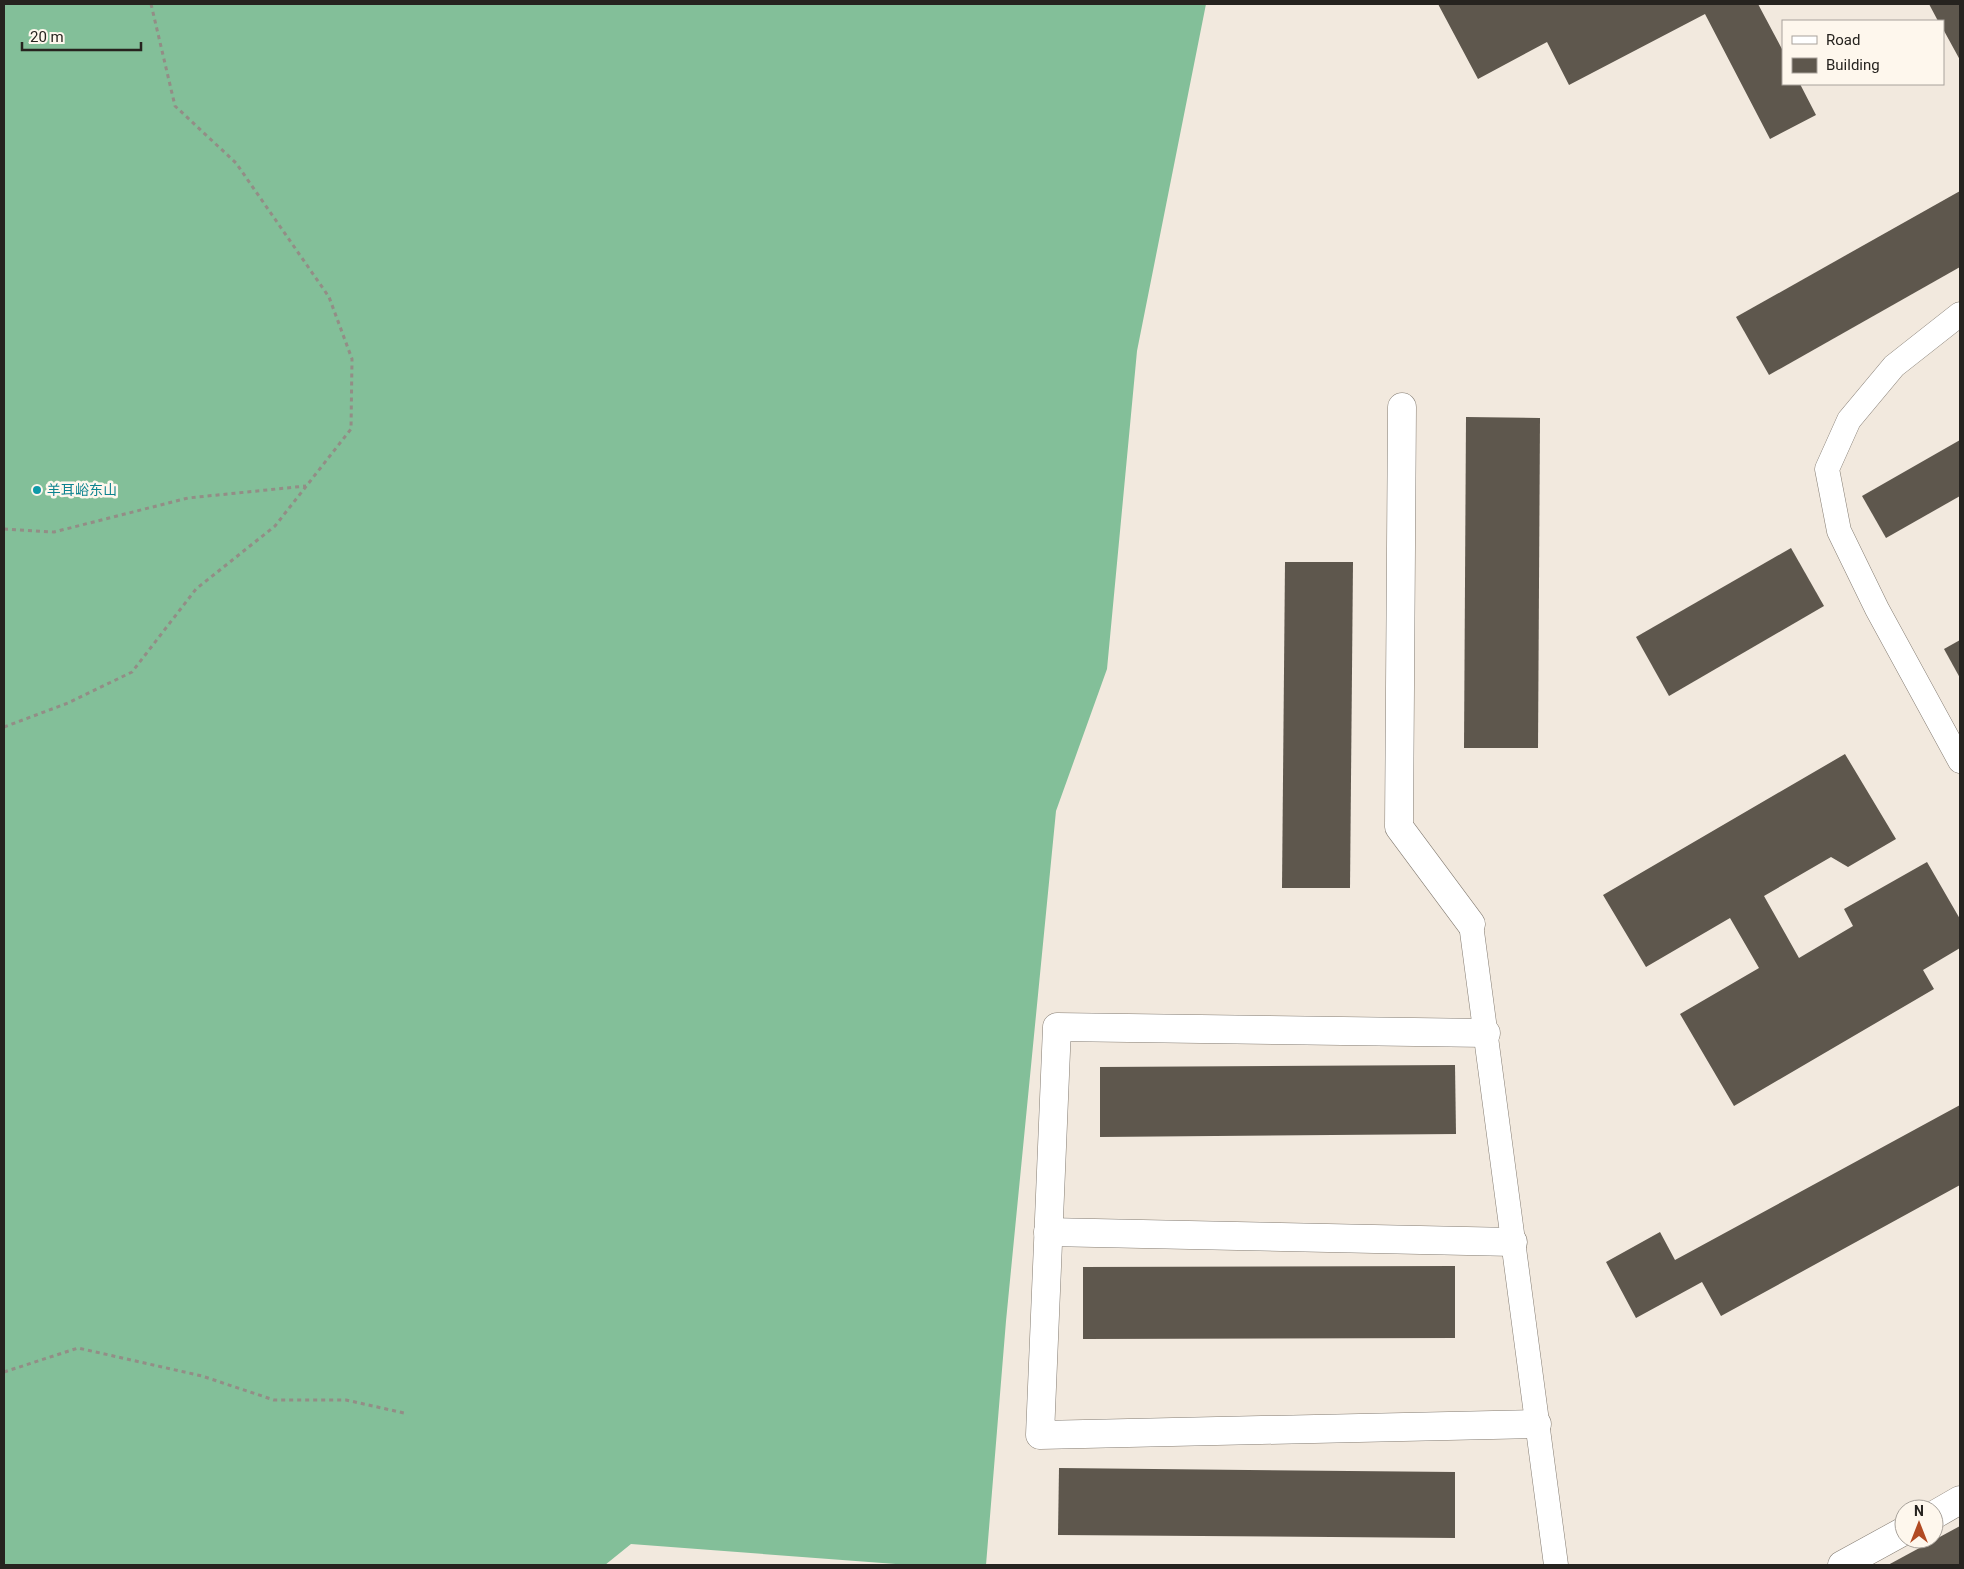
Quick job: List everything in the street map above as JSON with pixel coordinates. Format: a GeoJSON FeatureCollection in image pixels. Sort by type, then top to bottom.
{"type":"FeatureCollection","features":[{"type":"Feature","properties":{"kind":"street"},"geometry":{"type":"LineString","coordinates":[[1402,407],[1399,827],[1471,924]]}},
{"type":"Feature","properties":{"kind":"street"},"geometry":{"type":"LineString","coordinates":[[1486,1033],[1057,1027],[1040,1435],[1537,1424]]}},
{"type":"Feature","properties":{"kind":"street"},"geometry":{"type":"LineString","coordinates":[[1048,1232],[1513,1242]]}},
{"type":"Feature","properties":{"kind":"street"},"geometry":{"type":"LineString","coordinates":[[1944,1509],[1960,1500]]}},
{"type":"Feature","properties":{"kind":"street"},"geometry":{"type":"LineString","coordinates":[[1842,1565],[1894,1536]]}},
{"type":"Feature","properties":{"kind":"lane"},"geometry":{"type":"LineString","coordinates":[[1960,314],[1894,366],[1849,420],[1827,469],[1839,531],[1877,609],[1960,761]]}},
{"type":"Feature","properties":{"kind":"lane"},"geometry":{"type":"LineString","coordinates":[[1471,924],[1556,1565]]}},
{"type":"Feature","properties":{"kind":"path"},"geometry":{"type":"LineString","coordinates":[[4,727],[68,704],[132,672],[196,589],[275,526],[351,429],[352,359],[329,297],[236,163],[174,106],[151,4]]}},
{"type":"Feature","properties":{"kind":"path"},"geometry":{"type":"LineString","coordinates":[[4,529],[54,532],[188,498],[306,486]]}},
{"type":"Feature","properties":{"kind":"path"},"geometry":{"type":"LineString","coordinates":[[4,1372],[78,1348],[202,1376],[274,1400],[346,1400],[404,1413]]}},
{"type":"Feature","properties":{"kind":"green space"},"geometry":{"type":"Polygon","coordinates":[[[4,4],[1206,4],[1137,351],[1107,669],[1056,811],[1006,1321],[986,1565],[909,1565],[631,1544],[605,1565],[4,1565],[4,4]]]}},
{"type":"Feature","properties":{"kind":"building"},"geometry":{"type":"Polygon","coordinates":[[[1438,4],[1758,4],[1782,49],[1782,85],[1801,85],[1816,115],[1770,139],[1705,14],[1569,85],[1547,42],[1478,79],[1438,4]]]}},
{"type":"Feature","properties":{"kind":"building"},"geometry":{"type":"Polygon","coordinates":[[[1929,4],[1960,4],[1960,60],[1944,31],[1944,20],[1937,20],[1929,4]]]}},
{"type":"Feature","properties":{"kind":"building"},"geometry":{"type":"Polygon","coordinates":[[[1960,191],[1960,267],[1769,375],[1736,317],[1960,191]]]}},
{"type":"Feature","properties":{"kind":"building"},"geometry":{"type":"Polygon","coordinates":[[[1466,417],[1540,418],[1538,748],[1464,748],[1466,417]]]}},
{"type":"Feature","properties":{"kind":"building"},"geometry":{"type":"Polygon","coordinates":[[[1960,440],[1960,496],[1886,538],[1862,496],[1960,440]]]}},
{"type":"Feature","properties":{"kind":"building"},"geometry":{"type":"Polygon","coordinates":[[[1791,548],[1824,606],[1669,696],[1636,637],[1791,548]]]}},
{"type":"Feature","properties":{"kind":"building"},"geometry":{"type":"Polygon","coordinates":[[[1285,562],[1353,562],[1350,888],[1282,888],[1285,562]]]}},
{"type":"Feature","properties":{"kind":"building"},"geometry":{"type":"Polygon","coordinates":[[[1960,640],[1960,678],[1944,649],[1960,640]]]}},
{"type":"Feature","properties":{"kind":"building"},"geometry":{"type":"Polygon","coordinates":[[[1845,754],[1896,839],[1848,867],[1831,857],[1764,896],[1799,958],[1853,926],[1844,909],[1927,862],[1960,919],[1960,948],[1923,970],[1934,989],[1734,1106],[1680,1014],[1759,968],[1730,918],[1646,967],[1603,895],[1845,754]]]}},
{"type":"Feature","properties":{"kind":"building"},"geometry":{"type":"Polygon","coordinates":[[[1455,1065],[1456,1134],[1100,1137],[1100,1067],[1455,1065]]]}},
{"type":"Feature","properties":{"kind":"building"},"geometry":{"type":"Polygon","coordinates":[[[1960,1105],[1960,1185],[1721,1316],[1702,1282],[1636,1318],[1606,1262],[1660,1232],[1675,1260],[1960,1105]]]}},
{"type":"Feature","properties":{"kind":"building"},"geometry":{"type":"Polygon","coordinates":[[[1455,1266],[1455,1338],[1083,1339],[1083,1267],[1455,1266]]]}},
{"type":"Feature","properties":{"kind":"building"},"geometry":{"type":"Polygon","coordinates":[[[1059,1468],[1455,1472],[1455,1538],[1058,1535],[1059,1468]]]}},
{"type":"Feature","properties":{"kind":"building"},"geometry":{"type":"Polygon","coordinates":[[[1960,1526],[1960,1565],[1888,1565],[1918,1549],[1944,1549],[1944,1535],[1960,1526]]]}},
{"type":"Feature","properties":{"kind":"place","name":"羊耳峪东山"},"geometry":{"type":"Point","coordinates":[37,490]}}]}
